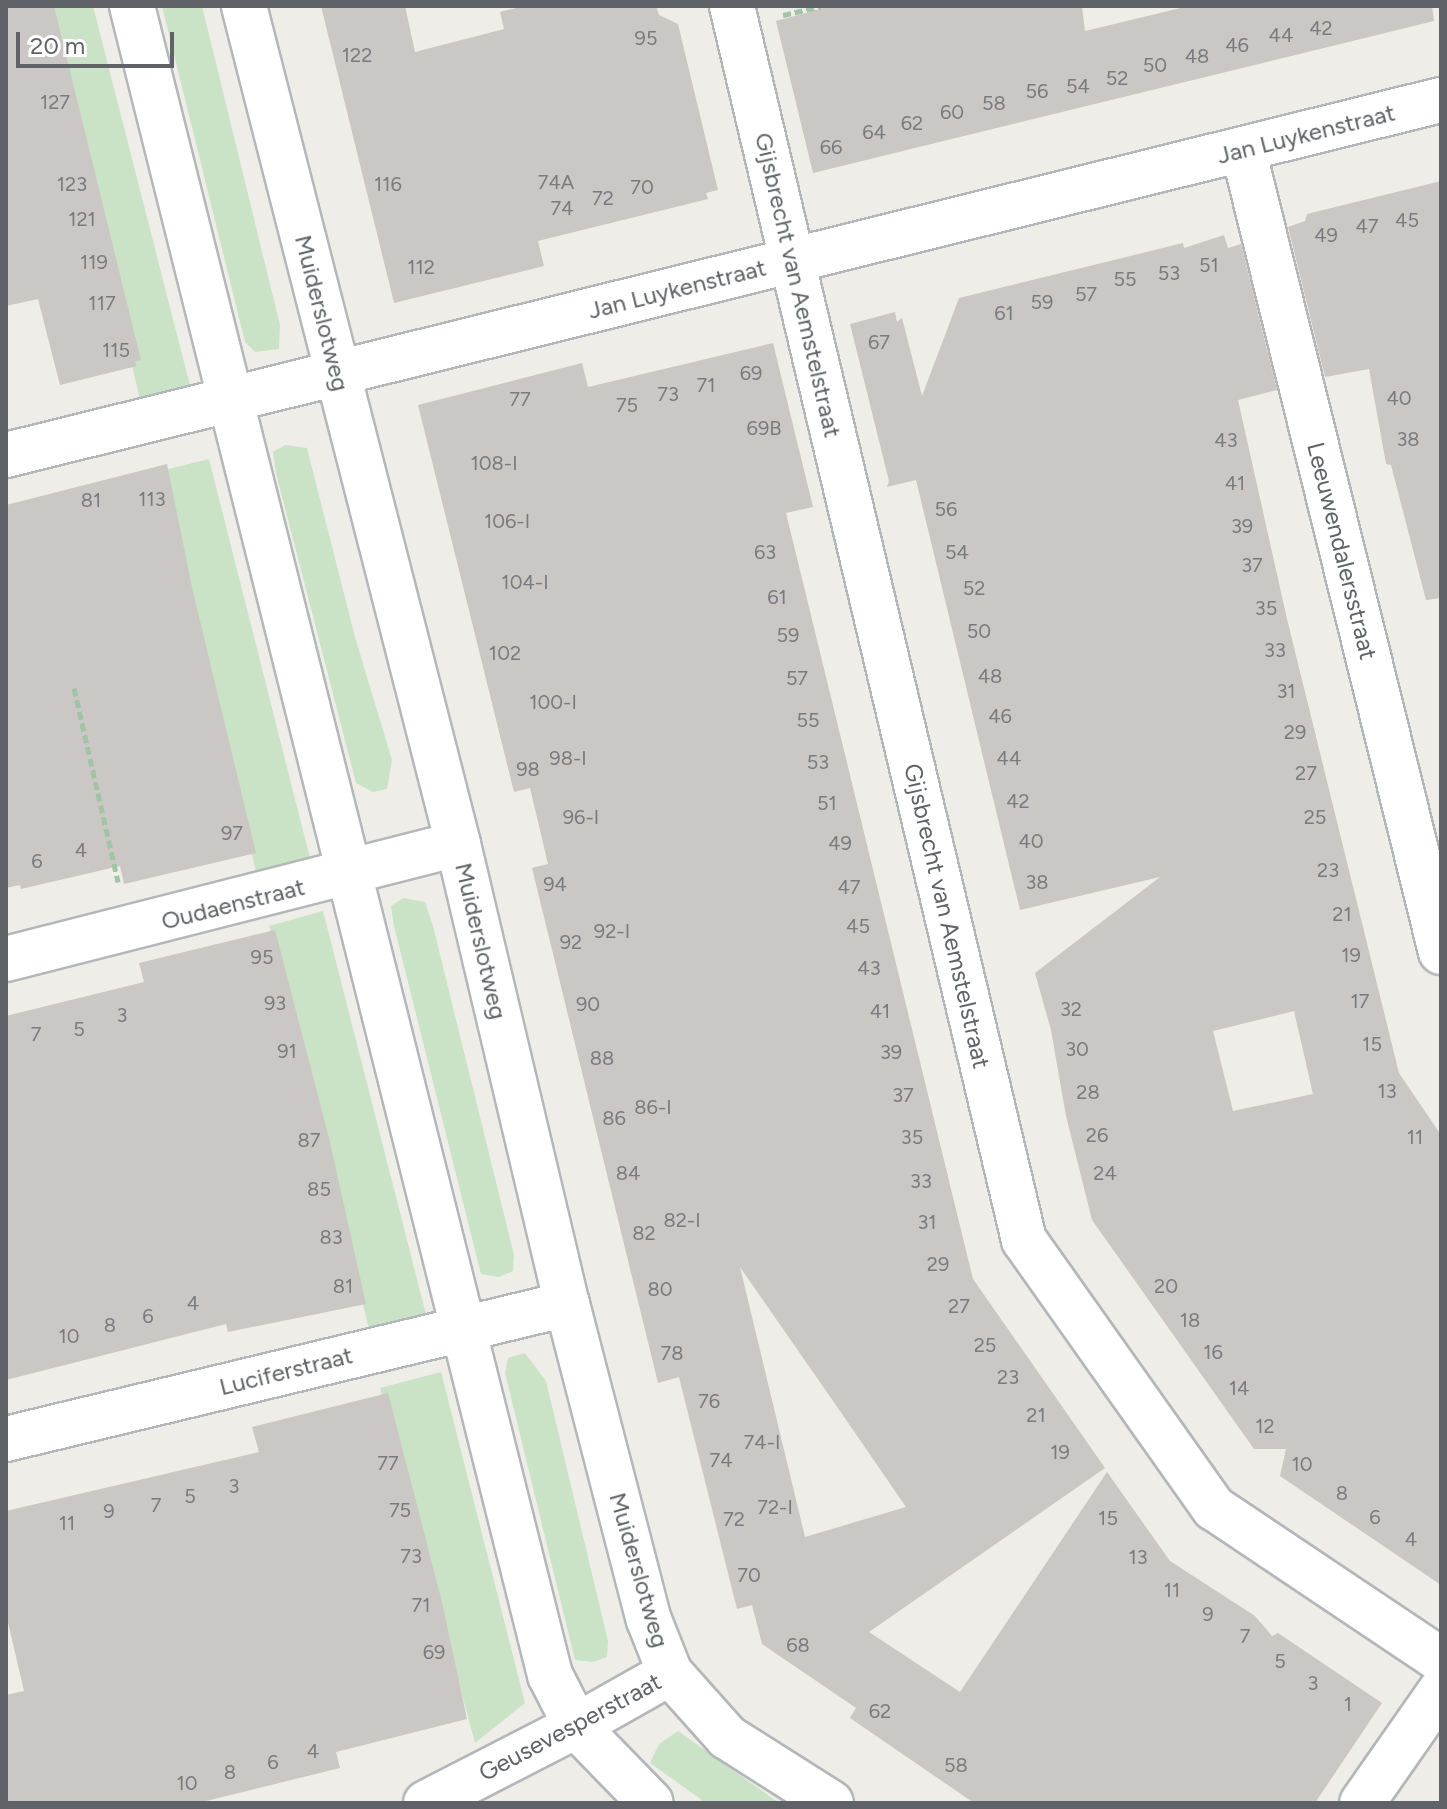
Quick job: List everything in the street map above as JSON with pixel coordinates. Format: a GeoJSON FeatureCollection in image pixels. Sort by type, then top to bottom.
{"type":"FeatureCollection","features":[{"type":"Feature","properties":{"kind":"street"},"geometry":{"type":"LineString","coordinates":[[132,6],[550,1675],[576,1726],[651,1803]]}},
{"type":"Feature","properties":{"kind":"street","name":"Muiderslotweg"},"geometry":{"type":"LineString","coordinates":[[244,6],[458,844],[567,1304],[649,1620],[670,1673],[727,1737],[831,1803]]}},
{"type":"Feature","properties":{"kind":"street","name":"Gijsbrecht van Aemstelstraat"},"geometry":{"type":"LineString","coordinates":[[732,6],[1024,1240],[1214,1508],[1441,1660]]}},
{"type":"Feature","properties":{"kind":"street","name":"Jan Luykenstraat"},"geometry":{"type":"LineString","coordinates":[[6,455],[232,402],[337,373],[1441,100]]}},
{"type":"Feature","properties":{"kind":"street","name":"Leeuwendalersstraat"},"geometry":{"type":"LineString","coordinates":[[1243,149],[1441,952]]}},
{"type":"Feature","properties":{"kind":"street","name":"Oudaenstraat"},"geometry":{"type":"LineString","coordinates":[[6,959],[458,844]]}},
{"type":"Feature","properties":{"kind":"street","name":"Luciferstraat"},"geometry":{"type":"LineString","coordinates":[[6,1439],[567,1304]]}},
{"type":"Feature","properties":{"kind":"street","name":"Geusevesperstraat"},"geometry":{"type":"LineString","coordinates":[[426,1803],[576,1726],[670,1673]]}},
{"type":"Feature","properties":{"kind":"street"},"geometry":{"type":"LineString","coordinates":[[1362,1803],[1441,1690]]}},
{"type":"Feature","properties":{"kind":"path"},"geometry":{"type":"LineString","coordinates":[[74,688],[129,930]]}},
{"type":"Feature","properties":{"kind":"green space"},"geometry":{"type":"Polygon","coordinates":[[[49,6],[93,6],[197,413],[146,426],[49,6]]]}},
{"type":"Feature","properties":{"kind":"green space"},"geometry":{"type":"Polygon","coordinates":[[[162,6],[202,6],[280,325],[279,349],[255,352],[245,342],[162,6]]]}},
{"type":"Feature","properties":{"kind":"green space"},"geometry":{"type":"Polygon","coordinates":[[[285,445],[307,448],[355,637],[392,760],[387,789],[373,792],[356,783],[276,473],[273,452],[285,445]]]}},
{"type":"Feature","properties":{"kind":"green space"},"geometry":{"type":"Polygon","coordinates":[[[209,459],[314,874],[260,887],[156,472],[209,459]]]}},
{"type":"Feature","properties":{"kind":"green space"},"geometry":{"type":"Polygon","coordinates":[[[403,898],[425,902],[433,926],[514,1255],[513,1271],[499,1277],[481,1274],[394,926],[391,906],[403,898]]]}},
{"type":"Feature","properties":{"kind":"green space"},"geometry":{"type":"Polygon","coordinates":[[[323,911],[431,1334],[374,1349],[269,926],[323,911]]]}},
{"type":"Feature","properties":{"kind":"green space"},"geometry":{"type":"Polygon","coordinates":[[[525,1353],[546,1381],[608,1641],[607,1657],[593,1662],[575,1660],[505,1373],[508,1358],[525,1353]]]}},
{"type":"Feature","properties":{"kind":"green space"},"geometry":{"type":"Polygon","coordinates":[[[441,1372],[525,1703],[475,1743],[380,1388],[441,1372]]]}},
{"type":"Feature","properties":{"kind":"green space"},"geometry":{"type":"Polygon","coordinates":[[[678,1731],[779,1803],[706,1803],[650,1763],[659,1744],[678,1731]]]}},
{"type":"Feature","properties":{"kind":"building"},"geometry":{"type":"Polygon","coordinates":[[[6,6],[54,6],[141,360],[135,362],[137,366],[60,385],[38,299],[6,306],[6,6]]]}},
{"type":"Feature","properties":{"kind":"building"},"geometry":{"type":"Polygon","coordinates":[[[321,6],[405,6],[415,52],[504,29],[500,12],[525,6],[656,6],[659,15],[678,24],[718,190],[706,193],[708,199],[538,241],[544,266],[394,303],[321,6]]]}},
{"type":"Feature","properties":{"kind":"building"},"geometry":{"type":"Polygon","coordinates":[[[831,6],[1082,6],[1085,31],[1189,6],[1432,6],[1434,21],[813,173],[776,21],[831,6]]]}},
{"type":"Feature","properties":{"kind":"building"},"geometry":{"type":"Polygon","coordinates":[[[1441,181],[1441,598],[1426,600],[1391,465],[1386,464],[1369,369],[1325,377],[1288,227],[1305,221],[1307,214],[1441,181]]]}},
{"type":"Feature","properties":{"kind":"building"},"geometry":{"type":"Polygon","coordinates":[[[1224,235],[1228,248],[1241,244],[1277,390],[1238,400],[1287,619],[1399,1073],[1441,1135],[1441,1585],[1280,1476],[1286,1449],[1254,1449],[1092,1220],[1066,1116],[1051,1030],[1035,973],[1160,877],[1020,910],[916,480],[887,487],[889,481],[850,324],[895,312],[897,322],[902,318],[922,396],[959,298],[1183,243],[1184,248],[1224,235]],[[1294,1011],[1213,1031],[1233,1111],[1313,1094],[1294,1011]]]}},
{"type":"Feature","properties":{"kind":"building"},"geometry":{"type":"Polygon","coordinates":[[[773,343],[813,507],[786,513],[973,1279],[1105,1468],[869,1632],[960,1692],[1107,1472],[1170,1561],[1255,1616],[1272,1636],[1278,1633],[1382,1703],[1315,1803],[974,1803],[850,1718],[856,1708],[762,1644],[752,1605],[737,1609],[679,1377],[658,1383],[532,868],[548,864],[530,788],[514,792],[418,405],[582,363],[588,387],[773,343]],[[740,1267],[805,1537],[906,1507],[740,1267]]]}},
{"type":"Feature","properties":{"kind":"building"},"geometry":{"type":"Polygon","coordinates":[[[167,464],[193,592],[256,853],[124,884],[120,866],[21,889],[20,885],[6,888],[6,505],[167,464]]]}},
{"type":"Feature","properties":{"kind":"building"},"geometry":{"type":"Polygon","coordinates":[[[275,930],[330,1142],[366,1304],[228,1332],[226,1324],[6,1380],[6,1016],[144,982],[139,963],[275,930]]]}},
{"type":"Feature","properties":{"kind":"building"},"geometry":{"type":"Polygon","coordinates":[[[388,1393],[442,1602],[467,1719],[336,1752],[340,1768],[198,1803],[6,1803],[6,1695],[24,1691],[6,1614],[6,1511],[259,1452],[252,1427],[388,1393]]]}}]}
